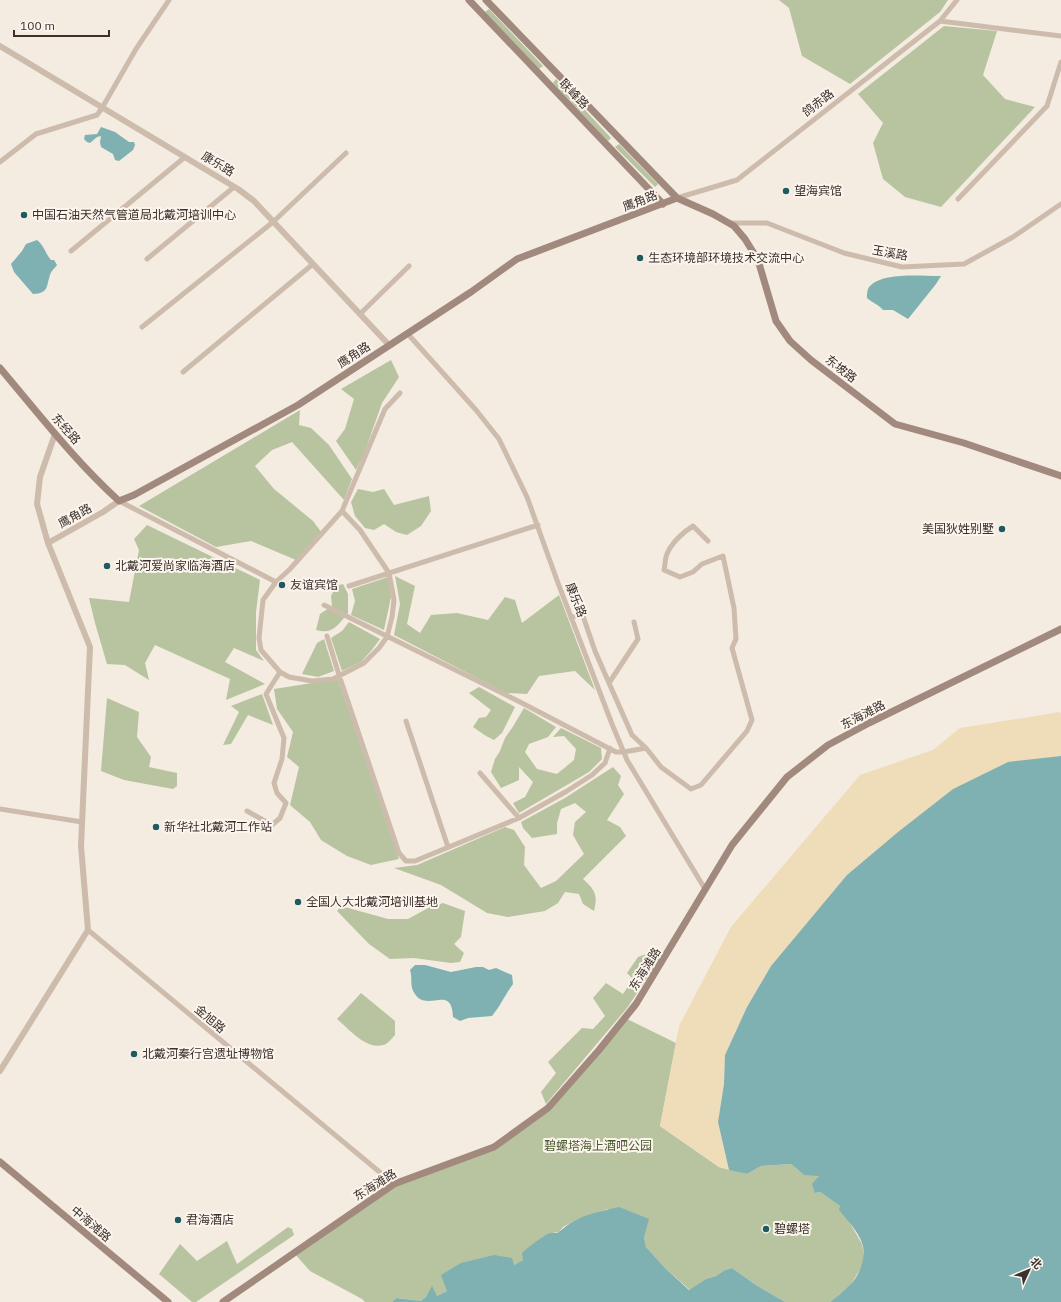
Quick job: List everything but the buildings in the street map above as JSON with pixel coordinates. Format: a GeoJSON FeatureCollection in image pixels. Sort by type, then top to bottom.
{"type":"FeatureCollection","features":[{"type":"Feature","properties":{"kind":"main road","name":"联峰路"},"geometry":{"type":"LineString","coordinates":[[469,0],[663,204]]}},
{"type":"Feature","properties":{"kind":"main road","name":"联峰路"},"geometry":{"type":"LineString","coordinates":[[486,0],[677,198]]}},
{"type":"Feature","properties":{"kind":"main road","name":"鹰角路"},"geometry":{"type":"LineString","coordinates":[[119,501],[134,495],[298,405],[471,292],[517,259],[677,198]]}},
{"type":"Feature","properties":{"kind":"main road","name":"东坡路"},"geometry":{"type":"LineString","coordinates":[[677,198],[713,214],[734,226],[745,239],[758,260],[776,321],[790,340],[811,360],[895,424],[964,443],[1061,476]]}},
{"type":"Feature","properties":{"kind":"main road","name":"东经路"},"geometry":{"type":"LineString","coordinates":[[0,368],[55,434],[102,485],[119,501]]}},
{"type":"Feature","properties":{"kind":"main road","name":"东海滩路"},"geometry":{"type":"LineString","coordinates":[[222,1302],[394,1184],[494,1146],[548,1108],[599,1050],[636,1004],[732,845],[787,777],[828,745],[869,723],[1061,629]]}},
{"type":"Feature","properties":{"kind":"main road","name":"中海滩路"},"geometry":{"type":"LineString","coordinates":[[0,1162],[168,1302]]}},
{"type":"Feature","properties":{"kind":"street"},"geometry":{"type":"LineString","coordinates":[[0,162],[36,134],[97,115],[136,49],[169,0]]}},
{"type":"Feature","properties":{"kind":"street","name":"鸽赤路"},"geometry":{"type":"LineString","coordinates":[[677,198],[737,180],[940,21],[957,0]]}},
{"type":"Feature","properties":{"kind":"street"},"geometry":{"type":"LineString","coordinates":[[940,21],[1061,36]]}},
{"type":"Feature","properties":{"kind":"street","name":"康乐路"},"geometry":{"type":"LineString","coordinates":[[0,46],[185,157],[254,201],[389,345]]}},
{"type":"Feature","properties":{"kind":"street"},"geometry":{"type":"LineString","coordinates":[[958,199],[1047,106],[1061,62]]}},
{"type":"Feature","properties":{"kind":"street"},"geometry":{"type":"LineString","coordinates":[[142,327],[273,222],[346,153]]}},
{"type":"Feature","properties":{"kind":"street"},"geometry":{"type":"LineString","coordinates":[[71,251],[185,157]]}},
{"type":"Feature","properties":{"kind":"street"},"geometry":{"type":"LineString","coordinates":[[147,259],[234,187]]}},
{"type":"Feature","properties":{"kind":"street","name":"玉溪路"},"geometry":{"type":"LineString","coordinates":[[729,223],[767,223],[844,254],[902,267],[964,264],[1014,237],[1061,204]]}},
{"type":"Feature","properties":{"kind":"street"},"geometry":{"type":"LineString","coordinates":[[183,372],[313,264]]}},
{"type":"Feature","properties":{"kind":"street"},"geometry":{"type":"LineString","coordinates":[[360,314],[409,266]]}},
{"type":"Feature","properties":{"kind":"street","name":"康乐路"},"geometry":{"type":"LineString","coordinates":[[407,333],[476,410],[499,439],[527,496],[571,618],[624,752],[705,889]]}},
{"type":"Feature","properties":{"kind":"street"},"geometry":{"type":"LineString","coordinates":[[342,511],[360,530],[389,573],[394,600],[388,637],[364,663],[333,679],[312,681],[289,677],[280,672],[260,650],[259,638],[263,600],[276,582],[290,569],[342,511],[384,409],[400,393]]}},
{"type":"Feature","properties":{"kind":"street"},"geometry":{"type":"LineString","coordinates":[[0,1071],[88,930],[82,846],[82,822],[90,646],[48,543],[36,504],[40,477],[55,434]]}},
{"type":"Feature","properties":{"kind":"street"},"geometry":{"type":"LineString","coordinates":[[119,501],[276,582]]}},
{"type":"Feature","properties":{"kind":"street","name":"鹰角路"},"geometry":{"type":"LineString","coordinates":[[48,543],[103,512],[119,501]]}},
{"type":"Feature","properties":{"kind":"street"},"geometry":{"type":"LineString","coordinates":[[349,586],[538,525]]}},
{"type":"Feature","properties":{"kind":"street"},"geometry":{"type":"LineString","coordinates":[[571,618],[582,613],[594,651],[632,735],[646,748],[661,767],[690,789],[701,785],[747,731],[752,720],[732,648],[736,639],[734,608],[723,556],[702,564],[693,572],[680,577],[664,570],[666,556],[673,544],[688,529],[693,526],[708,541]]}},
{"type":"Feature","properties":{"kind":"street"},"geometry":{"type":"LineString","coordinates":[[324,605],[520,702],[616,752],[646,748]]}},
{"type":"Feature","properties":{"kind":"street"},"geometry":{"type":"LineString","coordinates":[[609,683],[638,639],[634,622]]}},
{"type":"Feature","properties":{"kind":"street"},"geometry":{"type":"LineString","coordinates":[[328,636],[339,675],[400,854],[406,861],[415,861],[519,818],[592,775],[605,763],[610,748]]}},
{"type":"Feature","properties":{"kind":"street"},"geometry":{"type":"LineString","coordinates":[[247,811],[272,825],[280,818],[286,803],[277,793],[274,783],[282,759],[284,738],[266,694],[280,672]]}},
{"type":"Feature","properties":{"kind":"street"},"geometry":{"type":"LineString","coordinates":[[406,721],[448,847]]}},
{"type":"Feature","properties":{"kind":"street"},"geometry":{"type":"LineString","coordinates":[[480,773],[519,818]]}},
{"type":"Feature","properties":{"kind":"street"},"geometry":{"type":"LineString","coordinates":[[0,809],[82,822]]}},
{"type":"Feature","properties":{"kind":"street","name":"金旭路"},"geometry":{"type":"LineString","coordinates":[[88,930],[394,1184]]}},
{"type":"Feature","properties":{"kind":"green space"},"geometry":{"type":"Polygon","coordinates":[[[779,0],[948,0],[940,12],[850,84],[802,56],[789,8],[779,0]]]}},
{"type":"Feature","properties":{"kind":"green space"},"geometry":{"type":"Polygon","coordinates":[[[489,9],[543,66],[539,69],[485,12],[489,9]]]}},
{"type":"Feature","properties":{"kind":"green space"},"geometry":{"type":"Polygon","coordinates":[[[944,26],[997,31],[983,75],[1005,99],[1035,107],[941,207],[905,197],[883,179],[873,143],[883,123],[858,94],[944,26]]]}},
{"type":"Feature","properties":{"kind":"green space"},"geometry":{"type":"Polygon","coordinates":[[[556,79],[611,138],[608,141],[553,83],[556,79]]]}},
{"type":"Feature","properties":{"kind":"green space"},"geometry":{"type":"Polygon","coordinates":[[[619,144],[658,184],[655,187],[615,147],[619,144]]]}},
{"type":"Feature","properties":{"kind":"green space"},"geometry":{"type":"Polygon","coordinates":[[[391,360],[399,377],[382,403],[364,454],[356,470],[336,441],[345,429],[354,399],[341,389],[391,360]]]}},
{"type":"Feature","properties":{"kind":"green space"},"geometry":{"type":"Polygon","coordinates":[[[300,410],[299,425],[311,428],[329,445],[352,479],[344,500],[292,442],[272,450],[255,466],[274,489],[313,521],[322,533],[296,560],[251,541],[216,547],[139,506],[300,410]]]}},
{"type":"Feature","properties":{"kind":"green space"},"geometry":{"type":"Polygon","coordinates":[[[358,489],[373,492],[384,489],[394,505],[429,496],[431,511],[421,526],[407,535],[396,532],[384,524],[374,530],[365,528],[355,516],[351,502],[358,489]]]}},
{"type":"Feature","properties":{"kind":"green space"},"geometry":{"type":"Polygon","coordinates":[[[147,525],[260,580],[256,612],[256,650],[264,661],[234,648],[225,662],[265,684],[226,700],[230,679],[155,645],[145,663],[149,680],[125,665],[107,664],[89,598],[129,602],[139,550],[134,539],[147,525]]]}},
{"type":"Feature","properties":{"kind":"green space"},"geometry":{"type":"Polygon","coordinates":[[[395,576],[415,586],[407,624],[420,633],[431,615],[457,613],[488,620],[505,597],[515,600],[522,623],[559,595],[595,690],[575,671],[539,676],[527,694],[506,693],[394,635],[400,604],[395,576]]]}},
{"type":"Feature","properties":{"kind":"green space"},"geometry":{"type":"Polygon","coordinates":[[[388,577],[391,597],[384,630],[351,615],[355,601],[352,589],[388,577]]]}},
{"type":"Feature","properties":{"kind":"green space"},"geometry":{"type":"Polygon","coordinates":[[[343,584],[348,594],[348,613],[335,628],[327,631],[316,630],[320,614],[332,606],[331,596],[336,586],[343,584]]]}},
{"type":"Feature","properties":{"kind":"green space"},"geometry":{"type":"Polygon","coordinates":[[[349,622],[380,639],[361,662],[342,671],[331,638],[342,631],[349,622]]]}},
{"type":"Feature","properties":{"kind":"green space"},"geometry":{"type":"Polygon","coordinates":[[[324,639],[334,671],[318,677],[302,674],[317,643],[324,639]]]}},
{"type":"Feature","properties":{"kind":"green space"},"geometry":{"type":"Polygon","coordinates":[[[338,679],[399,859],[371,865],[347,856],[321,840],[310,822],[290,805],[299,767],[287,757],[293,732],[277,709],[274,689],[338,679]]]}},
{"type":"Feature","properties":{"kind":"green space"},"geometry":{"type":"Polygon","coordinates":[[[479,687],[515,707],[502,733],[494,740],[473,727],[479,718],[486,717],[491,710],[469,693],[479,687]]]}},
{"type":"Feature","properties":{"kind":"green space"},"geometry":{"type":"Polygon","coordinates":[[[262,694],[273,725],[248,715],[231,744],[223,745],[239,712],[231,706],[262,694]]]}},
{"type":"Feature","properties":{"kind":"green space"},"geometry":{"type":"Polygon","coordinates":[[[107,698],[139,712],[137,737],[151,757],[149,767],[177,773],[177,786],[173,789],[124,780],[101,771],[107,698]]]}},
{"type":"Feature","properties":{"kind":"green space"},"geometry":{"type":"Polygon","coordinates":[[[524,708],[556,727],[548,737],[529,744],[525,752],[537,769],[557,774],[574,760],[576,749],[564,736],[553,737],[561,728],[601,748],[602,759],[589,772],[519,813],[513,803],[525,797],[533,782],[519,767],[519,780],[501,788],[491,772],[495,759],[505,738],[524,708]]]}},
{"type":"Feature","properties":{"kind":"green space"},"geometry":{"type":"Polygon","coordinates":[[[613,767],[621,776],[618,785],[624,794],[607,820],[620,827],[626,836],[583,879],[593,889],[596,900],[594,911],[583,904],[579,894],[565,892],[558,903],[545,911],[508,917],[487,913],[441,885],[394,868],[417,865],[505,827],[514,830],[525,847],[524,865],[541,888],[556,881],[584,854],[573,835],[575,822],[586,812],[575,803],[561,809],[557,823],[557,834],[532,838],[523,828],[521,822],[565,798],[613,767]]]}},
{"type":"Feature","properties":{"kind":"green space"},"geometry":{"type":"Polygon","coordinates":[[[443,903],[465,911],[461,937],[454,944],[464,953],[460,962],[451,963],[414,958],[390,959],[369,944],[337,911],[341,906],[388,919],[408,919],[430,907],[443,903]]]}},
{"type":"Feature","properties":{"kind":"green space"},"geometry":{"type":"Polygon","coordinates":[[[646,954],[660,959],[627,1008],[546,1104],[541,1092],[556,1073],[548,1062],[582,1028],[593,1029],[605,1016],[593,998],[606,983],[623,994],[633,979],[627,973],[638,957],[646,954]]]}},
{"type":"Feature","properties":{"kind":"green space"},"geometry":{"type":"Polygon","coordinates":[[[361,993],[395,1021],[395,1035],[385,1044],[377,1046],[364,1042],[337,1019],[361,993]]]}},
{"type":"Feature","properties":{"kind":"green space","name":"碧螺塔海上酒吧公园"},"geometry":{"type":"Polygon","coordinates":[[[625,1018],[676,1043],[660,1126],[719,1167],[747,1174],[761,1166],[791,1164],[804,1175],[819,1175],[815,1193],[820,1192],[840,1206],[862,1244],[864,1257],[862,1266],[850,1286],[830,1302],[785,1302],[756,1285],[732,1268],[706,1279],[690,1290],[665,1268],[646,1247],[644,1237],[608,1209],[576,1220],[563,1227],[559,1232],[550,1233],[523,1260],[514,1265],[437,1296],[426,1297],[421,1301],[398,1298],[392,1302],[365,1302],[310,1271],[294,1253],[394,1184],[494,1146],[557,1097],[625,1018]]]}},
{"type":"Feature","properties":{"kind":"green space"},"geometry":{"type":"Polygon","coordinates":[[[288,1227],[292,1229],[294,1235],[196,1302],[192,1302],[159,1274],[180,1244],[197,1261],[227,1241],[237,1264],[288,1227]]]}},
{"type":"Feature","properties":{"kind":"sand"},"geometry":{"type":"Polygon","coordinates":[[[1059,712],[1061,713],[1061,756],[1006,763],[953,789],[898,832],[847,875],[771,966],[747,1007],[725,1055],[724,1084],[718,1122],[729,1170],[719,1167],[660,1126],[679,1026],[731,927],[860,775],[933,750],[960,728],[1059,712]]]}},
{"type":"Feature","properties":{"kind":"water"},"geometry":{"type":"Polygon","coordinates":[[[101,127],[115,132],[129,142],[134,142],[135,145],[133,150],[119,161],[115,160],[113,154],[101,147],[101,136],[97,137],[90,143],[84,139],[85,135],[97,134],[101,127]]]}},
{"type":"Feature","properties":{"kind":"water"},"geometry":{"type":"Polygon","coordinates":[[[37,240],[42,245],[51,260],[54,260],[57,265],[52,271],[46,289],[42,292],[33,294],[14,272],[11,264],[26,244],[37,240]]]}},
{"type":"Feature","properties":{"kind":"water"},"geometry":{"type":"Polygon","coordinates":[[[912,275],[941,276],[908,319],[893,310],[883,310],[867,298],[870,286],[884,279],[912,275]]]}},
{"type":"Feature","properties":{"kind":"water"},"geometry":{"type":"Polygon","coordinates":[[[1061,756],[1061,1302],[830,1302],[853,1282],[859,1272],[863,1260],[862,1243],[858,1234],[839,1210],[840,1206],[820,1192],[815,1193],[812,1184],[819,1176],[804,1175],[791,1164],[761,1166],[747,1174],[729,1170],[718,1122],[724,1084],[725,1055],[747,1007],[771,966],[847,875],[898,832],[953,789],[1008,762],[1061,756]]]}},
{"type":"Feature","properties":{"kind":"water"},"geometry":{"type":"Polygon","coordinates":[[[415,965],[425,965],[451,972],[476,967],[483,967],[489,970],[496,968],[512,975],[513,984],[492,1016],[468,1018],[460,1021],[453,1017],[452,1007],[448,1002],[444,1000],[426,1001],[420,999],[415,994],[412,988],[410,970],[415,965]]]}},
{"type":"Feature","properties":{"kind":"water"},"geometry":{"type":"Polygon","coordinates":[[[619,1207],[649,1219],[644,1237],[646,1247],[665,1268],[689,1290],[706,1279],[732,1268],[756,1285],[785,1302],[392,1302],[397,1298],[421,1301],[426,1297],[432,1286],[437,1296],[447,1291],[441,1275],[461,1263],[494,1255],[512,1258],[514,1265],[523,1260],[522,1253],[547,1234],[558,1233],[572,1222],[584,1216],[619,1207]]]}},
{"type":"Feature","properties":{"kind":"place","name":"望海宾馆"},"geometry":{"type":"Point","coordinates":[786,191]}},
{"type":"Feature","properties":{"kind":"place","name":"中国石油天然气管道局北戴河培训中心"},"geometry":{"type":"Point","coordinates":[24,215]}},
{"type":"Feature","properties":{"kind":"place","name":"生态环境部环境技术交流中心"},"geometry":{"type":"Point","coordinates":[640,258]}},
{"type":"Feature","properties":{"kind":"place","name":"美国狄姓别墅"},"geometry":{"type":"Point","coordinates":[1002,529]}},
{"type":"Feature","properties":{"kind":"place","name":"北戴河爱尚家临海酒店"},"geometry":{"type":"Point","coordinates":[107,566]}},
{"type":"Feature","properties":{"kind":"place","name":"友谊宾馆"},"geometry":{"type":"Point","coordinates":[282,585]}},
{"type":"Feature","properties":{"kind":"place","name":"新华社北戴河工作站"},"geometry":{"type":"Point","coordinates":[156,827]}},
{"type":"Feature","properties":{"kind":"place","name":"全国人大北戴河培训基地"},"geometry":{"type":"Point","coordinates":[298,902]}},
{"type":"Feature","properties":{"kind":"place","name":"北戴河秦行宫遗址博物馆"},"geometry":{"type":"Point","coordinates":[134,1054]}},
{"type":"Feature","properties":{"kind":"place","name":"君海酒店"},"geometry":{"type":"Point","coordinates":[178,1220]}},
{"type":"Feature","properties":{"kind":"place","name":"碧螺塔"},"geometry":{"type":"Point","coordinates":[766,1229]}}]}
